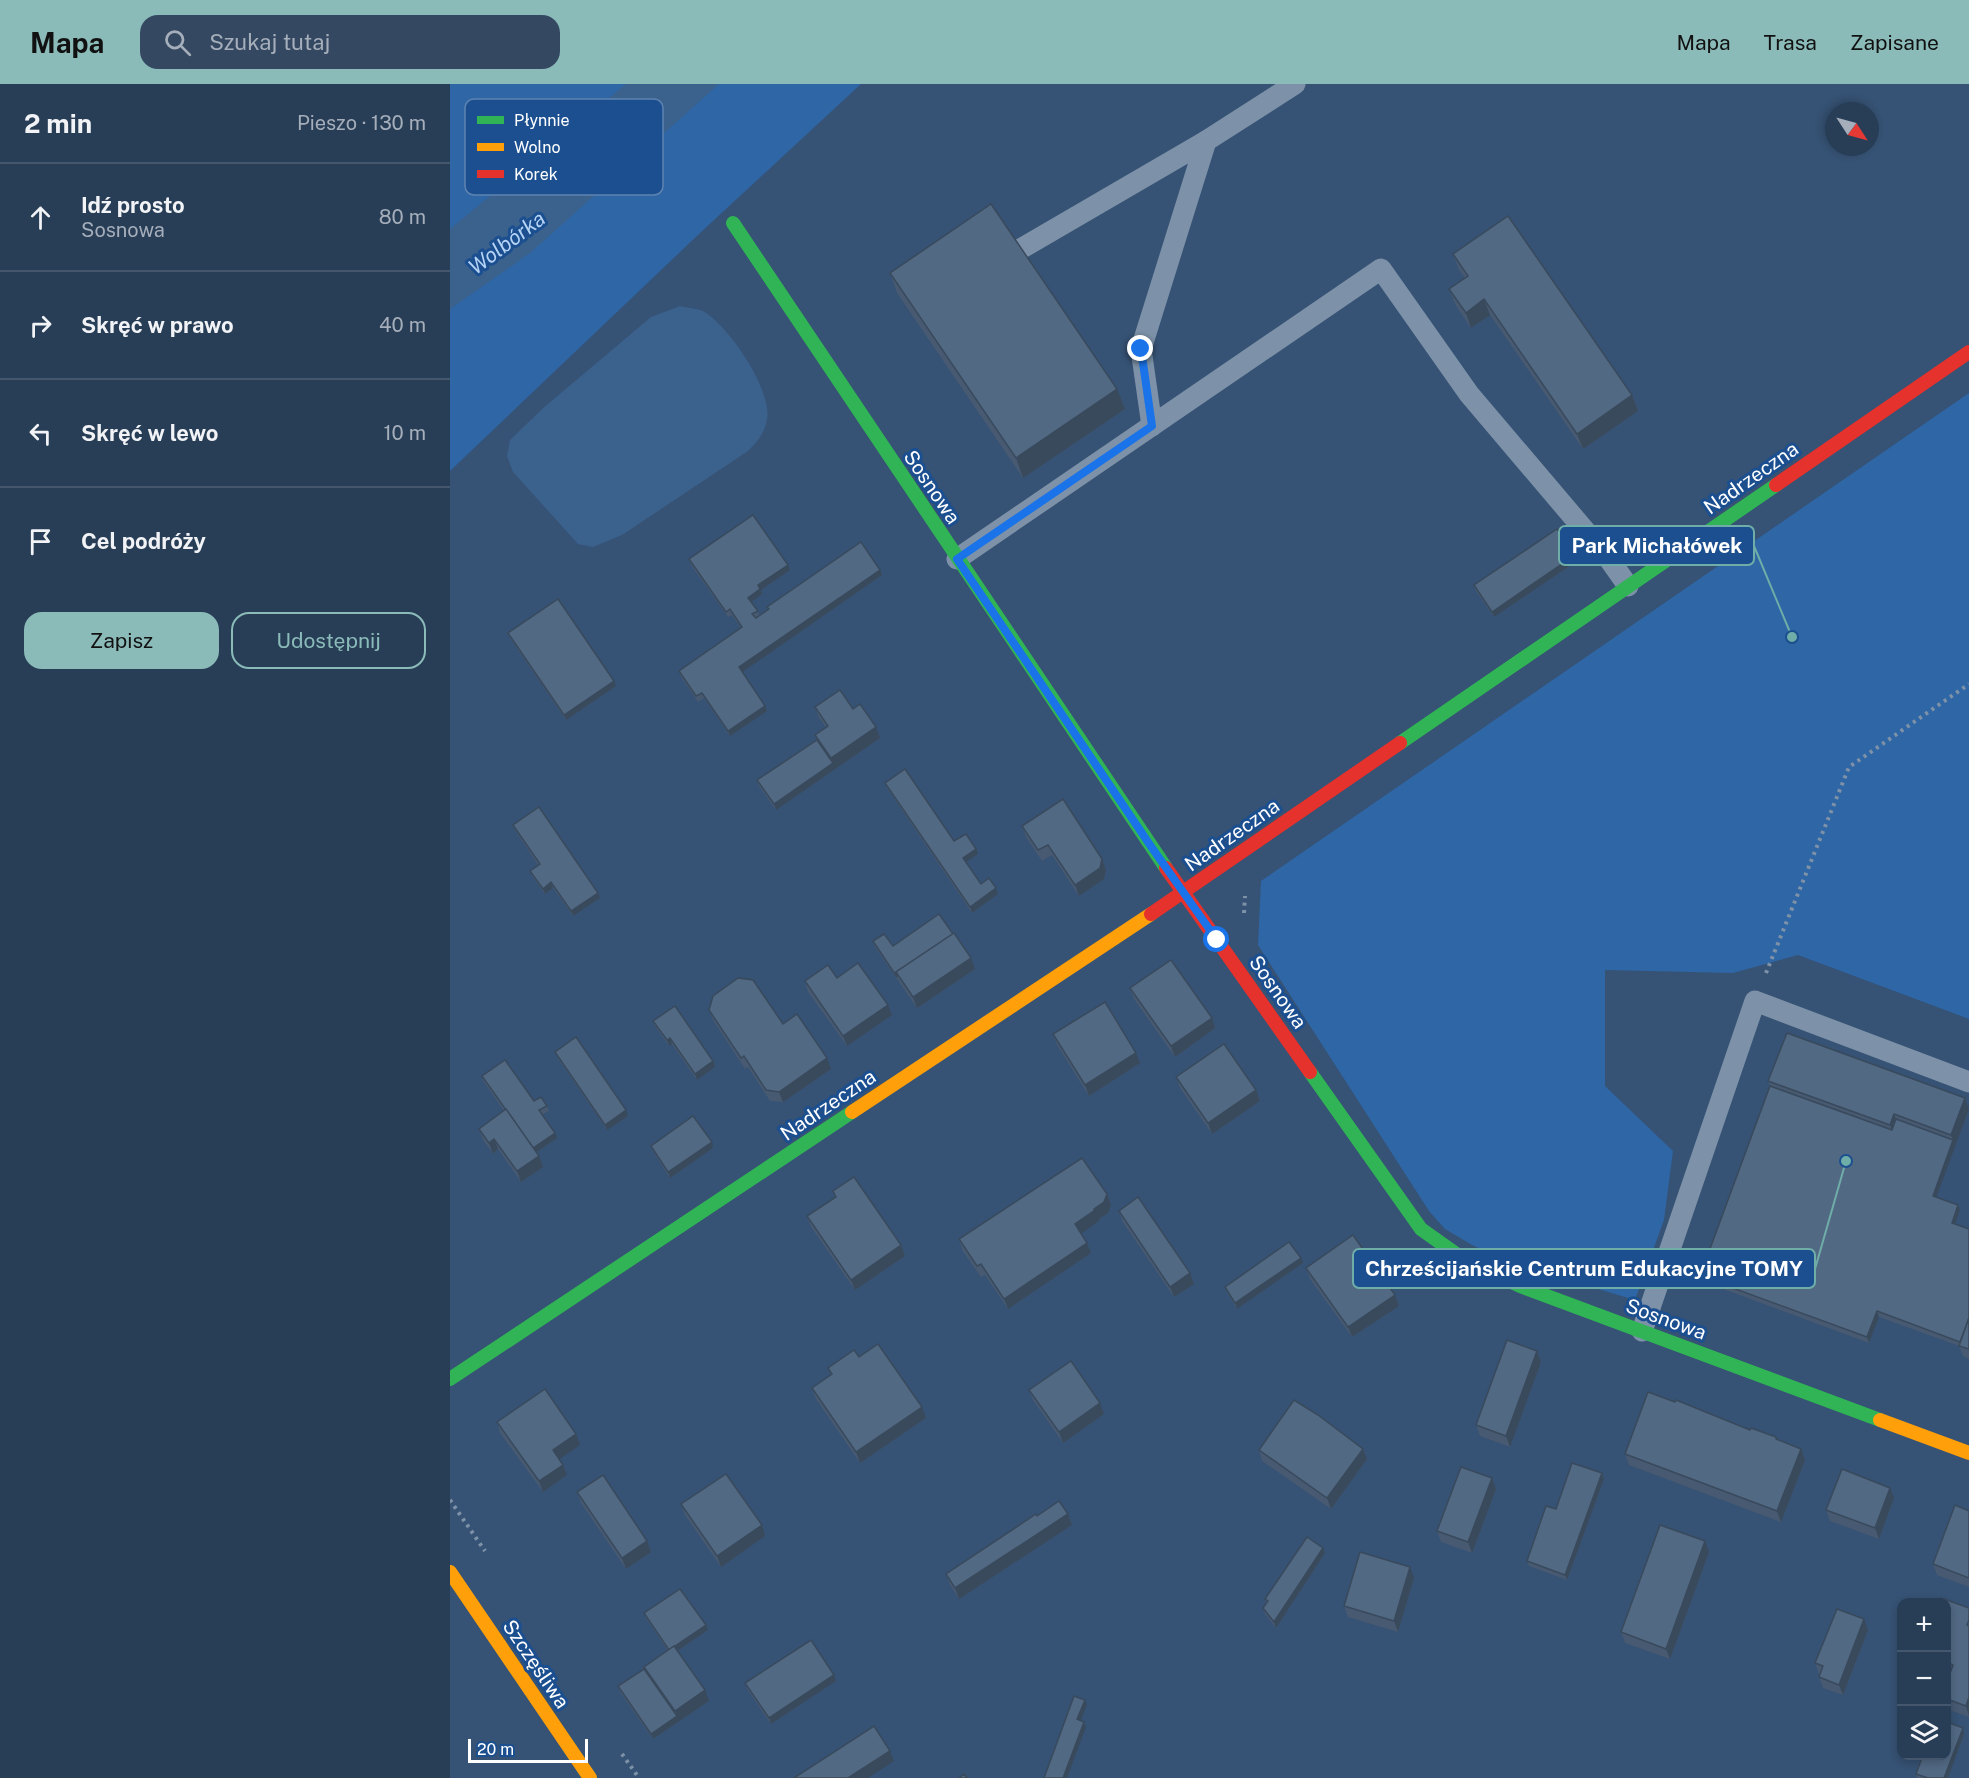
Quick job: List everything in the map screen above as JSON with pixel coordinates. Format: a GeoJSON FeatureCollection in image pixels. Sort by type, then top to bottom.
{"type":"FeatureCollection","features":[{"type":"Feature","properties":{"kind":"street","name":"Sosnowa"},"geometry":{"type":"LineString","coordinates":[[733,223],[1150,845],[1421,1229],[1466,1261],[1521,1286],[1969,1453]]}},
{"type":"Feature","properties":{"kind":"street","name":"Nadrzeczna"},"geometry":{"type":"LineString","coordinates":[[450,1380],[1184,892],[1969,352]]}},
{"type":"Feature","properties":{"kind":"street","name":"Szczęśliwa"},"geometry":{"type":"LineString","coordinates":[[450,1572],[590,1778]]}},
{"type":"Feature","properties":{"kind":"lane"},"geometry":{"type":"LineString","coordinates":[[1017,251],[1206,141],[1295,84]]}},
{"type":"Feature","properties":{"kind":"lane"},"geometry":{"type":"LineString","coordinates":[[1152,426],[1141,349],[1206,141]]}},
{"type":"Feature","properties":{"kind":"lane"},"geometry":{"type":"LineString","coordinates":[[957,559],[1381,269],[1469,394],[1609,559],[1628,586]]}},
{"type":"Feature","properties":{"kind":"lane"},"geometry":{"type":"LineString","coordinates":[[1642,1331],[1755,1001],[1969,1082]]}},
{"type":"Feature","properties":{"kind":"path"},"geometry":{"type":"LineString","coordinates":[[1755,1001],[1849,767],[1969,684]]}},
{"type":"Feature","properties":{"kind":"shaded area"},"geometry":{"type":"Polygon","coordinates":[[[450,84],[861,84],[699,234],[450,471],[450,84]]]}},
{"type":"Feature","properties":{"kind":"shaded area"},"geometry":{"type":"Polygon","coordinates":[[[1969,393],[1969,1019],[1798,955],[1733,973],[1605,970],[1605,1086],[1673,1151],[1664,1220],[1635,1300],[1507,1262],[1445,1229],[1429,1211],[1258,945],[1261,881],[1969,393]]]}},
{"type":"Feature","properties":{"kind":"water"},"geometry":{"type":"Polygon","coordinates":[[[626,84],[719,84],[663,134],[663,99],[608,99],[626,84]]]}},
{"type":"Feature","properties":{"kind":"water","name":"Wolbórka"},"geometry":{"type":"Polygon","coordinates":[[[491,195],[595,195],[530,253],[450,309],[450,229],[491,195]]]}},
{"type":"Feature","properties":{"kind":"water"},"geometry":{"type":"Polygon","coordinates":[[[680,306],[703,311],[713,318],[747,360],[763,392],[767,407],[764,429],[748,451],[622,535],[593,547],[578,544],[513,472],[507,456],[510,440],[542,409],[651,317],[680,306]]]}},
{"type":"Feature","properties":{"kind":"building"},"geometry":{"type":"Polygon","coordinates":[[[991,204],[1117,389],[1016,458],[890,273],[991,204]]]}},
{"type":"Feature","properties":{"kind":"building"},"geometry":{"type":"Polygon","coordinates":[[[1508,216],[1632,395],[1577,434],[1484,299],[1466,313],[1449,289],[1468,276],[1453,254],[1508,216]]]}},
{"type":"Feature","properties":{"kind":"building"},"geometry":{"type":"Polygon","coordinates":[[[753,515],[788,565],[758,585],[760,589],[748,598],[758,611],[752,614],[756,618],[769,609],[767,607],[861,542],[880,570],[739,667],[765,706],[728,731],[702,693],[696,696],[679,671],[742,627],[730,609],[726,612],[689,559],[753,515]]]}},
{"type":"Feature","properties":{"kind":"building"},"geometry":{"type":"Polygon","coordinates":[[[1557,529],[1575,555],[1492,612],[1474,585],[1557,529]]]}},
{"type":"Feature","properties":{"kind":"building"},"geometry":{"type":"Polygon","coordinates":[[[558,599],[614,681],[564,715],[508,633],[558,599]]]}},
{"type":"Feature","properties":{"kind":"building"},"geometry":{"type":"Polygon","coordinates":[[[840,690],[853,709],[860,704],[876,727],[831,758],[815,735],[828,726],[815,707],[840,690]]]}},
{"type":"Feature","properties":{"kind":"building"},"geometry":{"type":"Polygon","coordinates":[[[817,740],[833,763],[774,804],[757,780],[817,740]]]}},
{"type":"Feature","properties":{"kind":"building"},"geometry":{"type":"Polygon","coordinates":[[[905,769],[954,841],[966,834],[976,849],[963,858],[981,884],[989,878],[996,888],[970,907],[885,783],[905,769]]]}},
{"type":"Feature","properties":{"kind":"building"},"geometry":{"type":"Polygon","coordinates":[[[1063,799],[1102,859],[1100,868],[1075,885],[1048,845],[1038,850],[1022,826],[1063,799]]]}},
{"type":"Feature","properties":{"kind":"building"},"geometry":{"type":"Polygon","coordinates":[[[539,807],[598,893],[571,911],[551,882],[543,889],[530,871],[540,864],[513,825],[539,807]]]}},
{"type":"Feature","properties":{"kind":"building"},"geometry":{"type":"Polygon","coordinates":[[[939,914],[953,934],[896,972],[897,977],[873,941],[884,934],[893,946],[939,914]]]}},
{"type":"Feature","properties":{"kind":"building"},"geometry":{"type":"Polygon","coordinates":[[[954,933],[971,958],[913,997],[896,972],[954,933]]]}},
{"type":"Feature","properties":{"kind":"building"},"geometry":{"type":"Polygon","coordinates":[[[1171,960],[1212,1018],[1171,1046],[1130,988],[1171,960]]]}},
{"type":"Feature","properties":{"kind":"building"},"geometry":{"type":"Polygon","coordinates":[[[858,963],[888,1005],[843,1036],[805,981],[828,965],[837,978],[858,963]]]}},
{"type":"Feature","properties":{"kind":"building"},"geometry":{"type":"Polygon","coordinates":[[[738,978],[753,980],[783,1024],[797,1014],[827,1058],[779,1092],[766,1090],[744,1056],[741,1058],[709,1010],[713,996],[738,978]]]}},
{"type":"Feature","properties":{"kind":"building"},"geometry":{"type":"Polygon","coordinates":[[[1105,1002],[1136,1053],[1085,1085],[1053,1034],[1105,1002]]]}},
{"type":"Feature","properties":{"kind":"building"},"geometry":{"type":"Polygon","coordinates":[[[675,1006],[713,1061],[695,1074],[670,1038],[667,1040],[653,1021],[675,1006]]]}},
{"type":"Feature","properties":{"kind":"building"},"geometry":{"type":"Polygon","coordinates":[[[1787,1033],[1965,1098],[1951,1135],[1894,1114],[1890,1125],[1768,1081],[1787,1033]]]}},
{"type":"Feature","properties":{"kind":"building"},"geometry":{"type":"Polygon","coordinates":[[[576,1037],[626,1110],[605,1125],[555,1052],[576,1037]]]}},
{"type":"Feature","properties":{"kind":"building"},"geometry":{"type":"Polygon","coordinates":[[[1224,1044],[1256,1090],[1208,1123],[1176,1077],[1224,1044]]]}},
{"type":"Feature","properties":{"kind":"building"},"geometry":{"type":"Polygon","coordinates":[[[505,1060],[534,1101],[541,1097],[547,1106],[539,1110],[555,1133],[533,1148],[482,1076],[505,1060]]]}},
{"type":"Feature","properties":{"kind":"building"},"geometry":{"type":"Polygon","coordinates":[[[1770,1086],[1892,1130],[1896,1119],[1953,1140],[1933,1196],[1958,1205],[1952,1223],[1969,1229],[1969,1318],[1960,1342],[1877,1311],[1867,1337],[1700,1276],[1770,1086]]]}},
{"type":"Feature","properties":{"kind":"building"},"geometry":{"type":"Polygon","coordinates":[[[506,1109],[539,1156],[517,1171],[494,1139],[489,1143],[479,1129],[506,1109]]]}},
{"type":"Feature","properties":{"kind":"building"},"geometry":{"type":"Polygon","coordinates":[[[693,1116],[712,1142],[668,1172],[651,1146],[693,1116]]]}},
{"type":"Feature","properties":{"kind":"building"},"geometry":{"type":"Polygon","coordinates":[[[1082,1158],[1107,1194],[1104,1202],[1075,1224],[1087,1243],[1004,1299],[981,1264],[977,1266],[959,1239],[1082,1158]]]}},
{"type":"Feature","properties":{"kind":"building"},"geometry":{"type":"Polygon","coordinates":[[[854,1177],[901,1245],[851,1280],[807,1216],[836,1197],[833,1191],[854,1177]]]}},
{"type":"Feature","properties":{"kind":"building"},"geometry":{"type":"Polygon","coordinates":[[[1138,1197],[1190,1273],[1170,1287],[1119,1211],[1138,1197]]]}},
{"type":"Feature","properties":{"kind":"building"},"geometry":{"type":"Polygon","coordinates":[[[1353,1235],[1395,1295],[1348,1327],[1306,1268],[1353,1235]]]}},
{"type":"Feature","properties":{"kind":"building"},"geometry":{"type":"Polygon","coordinates":[[[1289,1242],[1301,1258],[1235,1303],[1225,1287],[1289,1242]]]}},
{"type":"Feature","properties":{"kind":"building"},"geometry":{"type":"Polygon","coordinates":[[[1969,1318],[1969,1349],[1959,1346],[1969,1318]]]}},
{"type":"Feature","properties":{"kind":"building"},"geometry":{"type":"Polygon","coordinates":[[[1507,1340],[1537,1351],[1506,1436],[1476,1425],[1507,1340]]]}},
{"type":"Feature","properties":{"kind":"building"},"geometry":{"type":"Polygon","coordinates":[[[878,1344],[922,1407],[856,1452],[812,1388],[832,1374],[828,1368],[854,1350],[859,1357],[878,1344]]]}},
{"type":"Feature","properties":{"kind":"building"},"geometry":{"type":"Polygon","coordinates":[[[1071,1361],[1100,1403],[1059,1432],[1029,1390],[1071,1361]]]}},
{"type":"Feature","properties":{"kind":"building"},"geometry":{"type":"Polygon","coordinates":[[[545,1389],[576,1434],[553,1450],[563,1465],[539,1481],[497,1422],[545,1389]]]}},
{"type":"Feature","properties":{"kind":"building"},"geometry":{"type":"Polygon","coordinates":[[[1648,1392],[1675,1402],[1676,1400],[1750,1430],[1751,1428],[1776,1437],[1776,1439],[1801,1449],[1777,1511],[1625,1454],[1648,1392]]]}},
{"type":"Feature","properties":{"kind":"building"},"geometry":{"type":"Polygon","coordinates":[[[1294,1400],[1363,1449],[1327,1498],[1259,1450],[1294,1400]]]}},
{"type":"Feature","properties":{"kind":"building"},"geometry":{"type":"Polygon","coordinates":[[[1572,1463],[1602,1473],[1565,1575],[1527,1561],[1546,1506],[1556,1509],[1572,1463]]]}},
{"type":"Feature","properties":{"kind":"building"},"geometry":{"type":"Polygon","coordinates":[[[1461,1467],[1492,1478],[1468,1542],[1437,1531],[1461,1467]]]}},
{"type":"Feature","properties":{"kind":"building"},"geometry":{"type":"Polygon","coordinates":[[[1842,1469],[1890,1488],[1875,1528],[1826,1510],[1842,1469]]]}},
{"type":"Feature","properties":{"kind":"building"},"geometry":{"type":"Polygon","coordinates":[[[726,1474],[762,1525],[717,1556],[681,1504],[726,1474]]]}},
{"type":"Feature","properties":{"kind":"building"},"geometry":{"type":"Polygon","coordinates":[[[603,1475],[647,1541],[622,1558],[577,1492],[603,1475]]]}},
{"type":"Feature","properties":{"kind":"building"},"geometry":{"type":"Polygon","coordinates":[[[1059,1501],[1068,1514],[955,1588],[946,1574],[1059,1501]]]}},
{"type":"Feature","properties":{"kind":"building"},"geometry":{"type":"Polygon","coordinates":[[[1955,1505],[1969,1511],[1969,1578],[1933,1564],[1955,1505]]]}},
{"type":"Feature","properties":{"kind":"building"},"geometry":{"type":"Polygon","coordinates":[[[1660,1525],[1705,1541],[1666,1649],[1621,1632],[1660,1525]]]}},
{"type":"Feature","properties":{"kind":"building"},"geometry":{"type":"Polygon","coordinates":[[[1307,1537],[1323,1548],[1274,1622],[1263,1608],[1268,1601],[1265,1599],[1307,1537]]]}},
{"type":"Feature","properties":{"kind":"building"},"geometry":{"type":"Polygon","coordinates":[[[1360,1552],[1410,1567],[1394,1621],[1344,1606],[1360,1552]]]}},
{"type":"Feature","properties":{"kind":"building"},"geometry":{"type":"Polygon","coordinates":[[[680,1589],[706,1625],[669,1650],[644,1613],[680,1589]]]}},
{"type":"Feature","properties":{"kind":"building"},"geometry":{"type":"Polygon","coordinates":[[[1951,1602],[1969,1608],[1967,1625],[1969,1626],[1969,1697],[1966,1706],[1951,1700],[1953,1665],[1951,1664],[1951,1602]]]}},
{"type":"Feature","properties":{"kind":"building"},"geometry":{"type":"Polygon","coordinates":[[[1837,1609],[1864,1619],[1839,1685],[1819,1677],[1823,1666],[1815,1663],[1837,1609]]]}},
{"type":"Feature","properties":{"kind":"building"},"geometry":{"type":"Polygon","coordinates":[[[811,1640],[834,1675],[769,1718],[745,1683],[811,1640]]]}},
{"type":"Feature","properties":{"kind":"building"},"geometry":{"type":"Polygon","coordinates":[[[674,1646],[705,1690],[675,1711],[644,1667],[674,1646]]]}},
{"type":"Feature","properties":{"kind":"building"},"geometry":{"type":"Polygon","coordinates":[[[644,1669],[677,1716],[651,1734],[618,1686],[644,1669]]]}},
{"type":"Feature","properties":{"kind":"building"},"geometry":{"type":"Polygon","coordinates":[[[1074,1696],[1085,1700],[1077,1719],[1084,1722],[1063,1778],[1044,1778],[1074,1696]]]}},
{"type":"Feature","properties":{"kind":"building"},"geometry":{"type":"Polygon","coordinates":[[[1951,1724],[1963,1728],[1951,1760],[1951,1724]]]}},
{"type":"Feature","properties":{"kind":"building"},"geometry":{"type":"Polygon","coordinates":[[[874,1726],[890,1751],[848,1778],[794,1778],[874,1726]]]}},
{"type":"Feature","properties":{"kind":"building"},"geometry":{"type":"Polygon","coordinates":[[[1921,1760],[1951,1760],[1944,1778],[1928,1778],[1916,1774],[1921,1760]]]}},
{"type":"Feature","properties":{"kind":"traffic: fast"},"geometry":{"type":"LineString","coordinates":[[733,223],[1166,868]]}},
{"type":"Feature","properties":{"kind":"traffic: fast"},"geometry":{"type":"LineString","coordinates":[[1400,743],[1776,485]]}},
{"type":"Feature","properties":{"kind":"traffic: fast"},"geometry":{"type":"LineString","coordinates":[[1310,1072],[1421,1229],[1466,1261],[1520,1286],[1880,1420]]}},
{"type":"Feature","properties":{"kind":"traffic: fast"},"geometry":{"type":"LineString","coordinates":[[450,1379],[852,1112]]}},
{"type":"Feature","properties":{"kind":"traffic: slow"},"geometry":{"type":"LineString","coordinates":[[852,1112],[1151,914]]}},
{"type":"Feature","properties":{"kind":"traffic: slow"},"geometry":{"type":"LineString","coordinates":[[1880,1420],[1969,1453]]}},
{"type":"Feature","properties":{"kind":"traffic: slow"},"geometry":{"type":"LineString","coordinates":[[450,1572],[590,1778]]}},
{"type":"Feature","properties":{"kind":"traffic: jam"},"geometry":{"type":"LineString","coordinates":[[1776,485],[1969,352]]}},
{"type":"Feature","properties":{"kind":"traffic: jam"},"geometry":{"type":"LineString","coordinates":[[1151,914],[1400,743]]}},
{"type":"Feature","properties":{"kind":"traffic: jam"},"geometry":{"type":"LineString","coordinates":[[1166,868],[1310,1072]]}},
{"type":"Feature","properties":{"kind":"place","name":"Park Michałówek"},"geometry":{"type":"Point","coordinates":[1792,637]}},
{"type":"Feature","properties":{"kind":"place","name":"Chrześcijańskie Centrum Edukacyjne TOMY"},"geometry":{"type":"Point","coordinates":[1846,1161]}},
{"type":"Feature","properties":{"kind":"route"},"geometry":{"type":"LineString","coordinates":[[1141,349],[1152,426],[957,559],[1217,940]]}}]}
